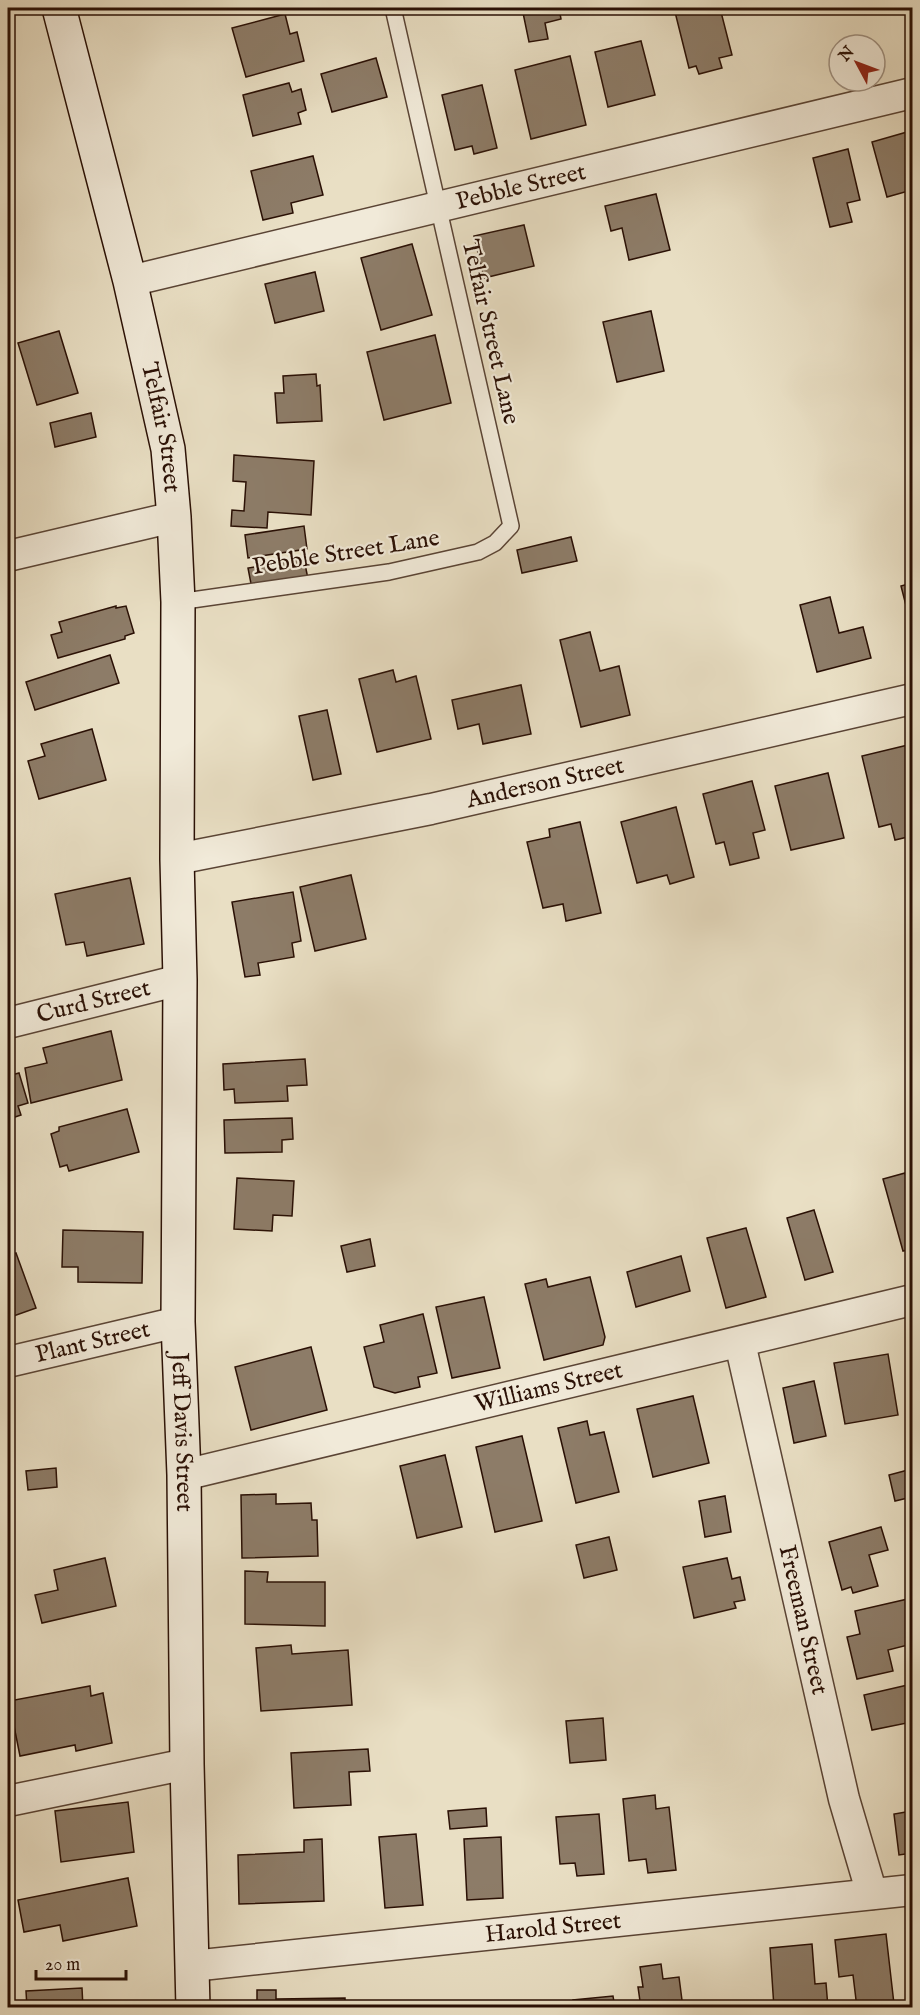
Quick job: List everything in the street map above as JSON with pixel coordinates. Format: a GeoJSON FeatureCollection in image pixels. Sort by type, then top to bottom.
{"type":"FeatureCollection","features":[{"type":"Feature","properties":{"kind":"street","name":"Telfair Street"},"geometry":{"type":"LineString","coordinates":[[59,8],[130,281],[168,449],[178,602],[177,859]]}},
{"type":"Feature","properties":{"kind":"street","name":"Pebble Street"},"geometry":{"type":"LineString","coordinates":[[130,281],[912,93]]}},
{"type":"Feature","properties":{"kind":"street"},"geometry":{"type":"LineString","coordinates":[[8,556],[174,517]]}},
{"type":"Feature","properties":{"kind":"street","name":"Anderson Street"},"geometry":{"type":"LineString","coordinates":[[177,859],[431,809],[912,699]]}},
{"type":"Feature","properties":{"kind":"street","name":"Jeff Davis Street"},"geometry":{"type":"LineString","coordinates":[[177,859],[180,980],[178,1322],[184,1475],[187,1764],[193,2007]]}},
{"type":"Feature","properties":{"kind":"street","name":"Curd Street"},"geometry":{"type":"LineString","coordinates":[[8,1023],[180,980]]}},
{"type":"Feature","properties":{"kind":"street","name":"Williams Street"},"geometry":{"type":"LineString","coordinates":[[184,1475],[912,1300]]}},
{"type":"Feature","properties":{"kind":"street","name":"Plant Street"},"geometry":{"type":"LineString","coordinates":[[8,1362],[178,1322]]}},
{"type":"Feature","properties":{"kind":"street","name":"Freeman Street"},"geometry":{"type":"LineString","coordinates":[[740,1343],[844,1799],[872,1894]]}},
{"type":"Feature","properties":{"kind":"street"},"geometry":{"type":"LineString","coordinates":[[8,1801],[187,1764]]}},
{"type":"Feature","properties":{"kind":"street","name":"Harold Street"},"geometry":{"type":"LineString","coordinates":[[192,1966],[912,1890]]}},
{"type":"Feature","properties":{"kind":"lane","name":"Telfair Street Lane"},"geometry":{"type":"LineString","coordinates":[[393,8],[511,526]]}},
{"type":"Feature","properties":{"kind":"lane","name":"Pebble Street Lane"},"geometry":{"type":"LineString","coordinates":[[178,602],[389,572],[478,552],[495,543],[511,526]]}},
{"type":"Feature","properties":{"kind":"building"},"geometry":{"type":"Polygon","coordinates":[[[522,8],[559,8],[561,19],[545,23],[548,39],[529,42],[522,8]]]}},
{"type":"Feature","properties":{"kind":"building"},"geometry":{"type":"Polygon","coordinates":[[[674,8],[720,8],[732,55],[719,58],[722,68],[699,74],[696,66],[689,68],[674,8]]]}},
{"type":"Feature","properties":{"kind":"building"},"geometry":{"type":"Polygon","coordinates":[[[285,14],[290,34],[297,32],[304,61],[246,77],[232,28],[285,14]]]}},
{"type":"Feature","properties":{"kind":"building"},"geometry":{"type":"Polygon","coordinates":[[[641,41],[655,95],[608,107],[595,52],[641,41]]]}},
{"type":"Feature","properties":{"kind":"building"},"geometry":{"type":"Polygon","coordinates":[[[570,56],[586,125],[531,139],[515,70],[570,56]]]}},
{"type":"Feature","properties":{"kind":"building"},"geometry":{"type":"Polygon","coordinates":[[[376,58],[387,97],[332,112],[321,74],[376,58]]]}},
{"type":"Feature","properties":{"kind":"building"},"geometry":{"type":"Polygon","coordinates":[[[289,83],[292,92],[301,89],[306,110],[298,113],[301,124],[253,136],[243,95],[289,83]]]}},
{"type":"Feature","properties":{"kind":"building"},"geometry":{"type":"Polygon","coordinates":[[[482,85],[497,148],[474,154],[472,146],[455,150],[442,95],[482,85]]]}},
{"type":"Feature","properties":{"kind":"building"},"geometry":{"type":"Polygon","coordinates":[[[907,132],[912,153],[912,190],[887,197],[872,142],[907,132]]]}},
{"type":"Feature","properties":{"kind":"building"},"geometry":{"type":"Polygon","coordinates":[[[848,149],[860,200],[847,203],[852,222],[830,227],[813,158],[848,149]]]}},
{"type":"Feature","properties":{"kind":"building"},"geometry":{"type":"Polygon","coordinates":[[[313,156],[323,195],[291,203],[293,213],[263,220],[251,171],[313,156]]]}},
{"type":"Feature","properties":{"kind":"building"},"geometry":{"type":"Polygon","coordinates":[[[656,194],[670,250],[629,260],[622,228],[611,231],[605,206],[656,194]]]}},
{"type":"Feature","properties":{"kind":"building"},"geometry":{"type":"Polygon","coordinates":[[[524,225],[534,266],[484,278],[474,236],[524,225]]]}},
{"type":"Feature","properties":{"kind":"building"},"geometry":{"type":"Polygon","coordinates":[[[412,244],[432,315],[381,330],[361,258],[412,244]]]}},
{"type":"Feature","properties":{"kind":"building"},"geometry":{"type":"Polygon","coordinates":[[[315,272],[324,311],[275,323],[265,284],[315,272]]]}},
{"type":"Feature","properties":{"kind":"building"},"geometry":{"type":"Polygon","coordinates":[[[651,311],[664,371],[617,382],[603,322],[651,311]]]}},
{"type":"Feature","properties":{"kind":"building"},"geometry":{"type":"Polygon","coordinates":[[[59,331],[78,393],[37,405],[18,343],[59,331]]]}},
{"type":"Feature","properties":{"kind":"building"},"geometry":{"type":"Polygon","coordinates":[[[435,335],[451,403],[384,420],[367,352],[435,335]]]}},
{"type":"Feature","properties":{"kind":"building"},"geometry":{"type":"Polygon","coordinates":[[[316,374],[317,386],[320,385],[322,421],[277,423],[275,393],[284,393],[283,376],[316,374]]]}},
{"type":"Feature","properties":{"kind":"building"},"geometry":{"type":"Polygon","coordinates":[[[91,413],[96,437],[55,447],[50,423],[91,413]]]}},
{"type":"Feature","properties":{"kind":"building"},"geometry":{"type":"Polygon","coordinates":[[[234,455],[314,461],[311,515],[268,512],[267,528],[231,526],[232,510],[244,511],[246,482],[233,481],[234,455]]]}},
{"type":"Feature","properties":{"kind":"building"},"geometry":{"type":"Polygon","coordinates":[[[304,526],[307,549],[248,558],[245,535],[304,526]]]}},
{"type":"Feature","properties":{"kind":"building"},"geometry":{"type":"Polygon","coordinates":[[[571,537],[577,561],[522,573],[517,550],[571,537]]]}},
{"type":"Feature","properties":{"kind":"building"},"geometry":{"type":"Polygon","coordinates":[[[304,559],[308,579],[252,589],[248,568],[304,559]]]}},
{"type":"Feature","properties":{"kind":"building"},"geometry":{"type":"Polygon","coordinates":[[[912,583],[912,629],[901,586],[912,583]]]}},
{"type":"Feature","properties":{"kind":"building"},"geometry":{"type":"Polygon","coordinates":[[[830,597],[839,633],[863,627],[871,658],[817,672],[800,605],[830,597]]]}},
{"type":"Feature","properties":{"kind":"building"},"geometry":{"type":"Polygon","coordinates":[[[116,606],[116,608],[126,606],[134,633],[125,636],[125,639],[58,658],[51,635],[62,632],[59,622],[116,606]]]}},
{"type":"Feature","properties":{"kind":"building"},"geometry":{"type":"Polygon","coordinates":[[[590,632],[600,671],[619,666],[630,715],[581,727],[560,640],[590,632]]]}},
{"type":"Feature","properties":{"kind":"building"},"geometry":{"type":"Polygon","coordinates":[[[110,655],[119,683],[35,710],[26,682],[110,655]]]}},
{"type":"Feature","properties":{"kind":"building"},"geometry":{"type":"Polygon","coordinates":[[[393,670],[396,682],[416,676],[431,739],[377,752],[359,679],[393,670]]]}},
{"type":"Feature","properties":{"kind":"building"},"geometry":{"type":"Polygon","coordinates":[[[521,685],[531,734],[483,744],[479,724],[458,729],[452,700],[521,685]]]}},
{"type":"Feature","properties":{"kind":"building"},"geometry":{"type":"Polygon","coordinates":[[[327,710],[341,774],[313,780],[299,716],[327,710]]]}},
{"type":"Feature","properties":{"kind":"building"},"geometry":{"type":"Polygon","coordinates":[[[92,729],[106,780],[39,799],[28,761],[45,756],[41,744],[92,729]]]}},
{"type":"Feature","properties":{"kind":"building"},"geometry":{"type":"Polygon","coordinates":[[[912,744],[912,836],[895,840],[891,824],[879,827],[862,756],[912,744]]]}},
{"type":"Feature","properties":{"kind":"building"},"geometry":{"type":"Polygon","coordinates":[[[828,773],[844,838],[791,850],[775,786],[828,773]]]}},
{"type":"Feature","properties":{"kind":"building"},"geometry":{"type":"Polygon","coordinates":[[[752,781],[765,830],[753,833],[759,858],[730,865],[724,842],[716,844],[703,794],[752,781]]]}},
{"type":"Feature","properties":{"kind":"building"},"geometry":{"type":"Polygon","coordinates":[[[676,807],[694,877],[670,884],[667,875],[637,883],[621,822],[676,807]]]}},
{"type":"Feature","properties":{"kind":"building"},"geometry":{"type":"Polygon","coordinates":[[[580,822],[601,913],[566,921],[563,904],[543,908],[527,842],[550,837],[549,829],[580,822]]]}},
{"type":"Feature","properties":{"kind":"building"},"geometry":{"type":"Polygon","coordinates":[[[351,875],[366,939],[315,951],[300,887],[351,875]]]}},
{"type":"Feature","properties":{"kind":"building"},"geometry":{"type":"Polygon","coordinates":[[[130,878],[144,944],[87,956],[84,942],[66,945],[55,894],[130,878]]]}},
{"type":"Feature","properties":{"kind":"building"},"geometry":{"type":"Polygon","coordinates":[[[293,892],[301,941],[292,943],[294,957],[258,963],[260,975],[245,977],[232,902],[293,892]]]}},
{"type":"Feature","properties":{"kind":"building"},"geometry":{"type":"Polygon","coordinates":[[[111,1031],[122,1080],[31,1103],[25,1068],[47,1063],[43,1048],[111,1031]]]}},
{"type":"Feature","properties":{"kind":"building"},"geometry":{"type":"Polygon","coordinates":[[[305,1059],[307,1085],[287,1086],[288,1101],[235,1103],[234,1089],[224,1090],[223,1064],[305,1059]]]}},
{"type":"Feature","properties":{"kind":"building"},"geometry":{"type":"Polygon","coordinates":[[[19,1073],[28,1103],[18,1106],[21,1115],[9,1119],[10,1122],[8,1122],[8,1076],[19,1073]]]}},
{"type":"Feature","properties":{"kind":"building"},"geometry":{"type":"Polygon","coordinates":[[[127,1109],[139,1152],[69,1171],[67,1165],[60,1167],[51,1134],[59,1131],[59,1127],[127,1109]]]}},
{"type":"Feature","properties":{"kind":"building"},"geometry":{"type":"Polygon","coordinates":[[[292,1118],[293,1139],[282,1140],[282,1152],[225,1153],[224,1120],[292,1118]]]}},
{"type":"Feature","properties":{"kind":"building"},"geometry":{"type":"Polygon","coordinates":[[[905,1173],[912,1200],[912,1249],[903,1251],[883,1179],[905,1173]]]}},
{"type":"Feature","properties":{"kind":"building"},"geometry":{"type":"Polygon","coordinates":[[[237,1178],[294,1181],[292,1216],[273,1215],[272,1231],[234,1229],[237,1178]]]}},
{"type":"Feature","properties":{"kind":"building"},"geometry":{"type":"Polygon","coordinates":[[[814,1210],[833,1272],[805,1280],[787,1218],[814,1210]]]}},
{"type":"Feature","properties":{"kind":"building"},"geometry":{"type":"Polygon","coordinates":[[[746,1228],[766,1297],[726,1308],[707,1238],[746,1228]]]}},
{"type":"Feature","properties":{"kind":"building"},"geometry":{"type":"Polygon","coordinates":[[[63,1230],[143,1232],[142,1283],[78,1282],[78,1267],[62,1267],[63,1230]]]}},
{"type":"Feature","properties":{"kind":"building"},"geometry":{"type":"Polygon","coordinates":[[[370,1239],[375,1266],[347,1272],[341,1246],[370,1239]]]}},
{"type":"Feature","properties":{"kind":"building"},"geometry":{"type":"Polygon","coordinates":[[[16,1253],[36,1308],[8,1318],[8,1256],[16,1253]]]}},
{"type":"Feature","properties":{"kind":"building"},"geometry":{"type":"Polygon","coordinates":[[[681,1256],[690,1291],[636,1307],[627,1272],[681,1256]]]}},
{"type":"Feature","properties":{"kind":"building"},"geometry":{"type":"Polygon","coordinates":[[[590,1277],[605,1337],[603,1345],[544,1360],[525,1284],[546,1279],[548,1287],[590,1277]]]}},
{"type":"Feature","properties":{"kind":"building"},"geometry":{"type":"Polygon","coordinates":[[[484,1297],[500,1368],[452,1378],[436,1307],[484,1297]]]}},
{"type":"Feature","properties":{"kind":"building"},"geometry":{"type":"Polygon","coordinates":[[[423,1314],[437,1373],[418,1377],[420,1387],[395,1393],[374,1387],[364,1347],[384,1342],[380,1325],[423,1314]]]}},
{"type":"Feature","properties":{"kind":"building"},"geometry":{"type":"Polygon","coordinates":[[[311,1347],[327,1410],[251,1430],[235,1367],[311,1347]]]}},
{"type":"Feature","properties":{"kind":"building"},"geometry":{"type":"Polygon","coordinates":[[[888,1354],[898,1415],[845,1424],[834,1363],[888,1354]]]}},
{"type":"Feature","properties":{"kind":"building"},"geometry":{"type":"Polygon","coordinates":[[[814,1381],[826,1436],[794,1443],[783,1388],[814,1381]]]}},
{"type":"Feature","properties":{"kind":"building"},"geometry":{"type":"Polygon","coordinates":[[[693,1396],[709,1463],[653,1477],[637,1409],[693,1396]]]}},
{"type":"Feature","properties":{"kind":"building"},"geometry":{"type":"Polygon","coordinates":[[[587,1421],[590,1435],[604,1432],[619,1492],[576,1503],[558,1428],[587,1421]]]}},
{"type":"Feature","properties":{"kind":"building"},"geometry":{"type":"Polygon","coordinates":[[[522,1436],[542,1521],[495,1532],[476,1447],[522,1436]]]}},
{"type":"Feature","properties":{"kind":"building"},"geometry":{"type":"Polygon","coordinates":[[[445,1455],[462,1527],[417,1538],[400,1466],[445,1455]]]}},
{"type":"Feature","properties":{"kind":"building"},"geometry":{"type":"Polygon","coordinates":[[[56,1468],[57,1487],[28,1490],[26,1471],[56,1468]]]}},
{"type":"Feature","properties":{"kind":"building"},"geometry":{"type":"Polygon","coordinates":[[[908,1470],[912,1497],[895,1501],[889,1475],[908,1470]]]}},
{"type":"Feature","properties":{"kind":"building"},"geometry":{"type":"Polygon","coordinates":[[[276,1494],[276,1504],[311,1503],[312,1520],[317,1520],[318,1556],[242,1558],[241,1495],[276,1494]]]}},
{"type":"Feature","properties":{"kind":"building"},"geometry":{"type":"Polygon","coordinates":[[[725,1496],[731,1532],[705,1537],[699,1501],[725,1496]]]}},
{"type":"Feature","properties":{"kind":"building"},"geometry":{"type":"Polygon","coordinates":[[[881,1527],[888,1550],[869,1555],[878,1586],[853,1593],[851,1587],[842,1590],[829,1542],[881,1527]]]}},
{"type":"Feature","properties":{"kind":"building"},"geometry":{"type":"Polygon","coordinates":[[[609,1537],[617,1570],[584,1578],[576,1545],[609,1537]]]}},
{"type":"Feature","properties":{"kind":"building"},"geometry":{"type":"Polygon","coordinates":[[[105,1558],[116,1606],[42,1623],[35,1595],[58,1590],[54,1570],[105,1558]]]}},
{"type":"Feature","properties":{"kind":"building"},"geometry":{"type":"Polygon","coordinates":[[[727,1558],[732,1579],[740,1577],[745,1600],[734,1602],[736,1608],[694,1618],[683,1567],[727,1558]]]}},
{"type":"Feature","properties":{"kind":"building"},"geometry":{"type":"Polygon","coordinates":[[[245,1571],[268,1572],[267,1582],[325,1582],[325,1626],[245,1624],[245,1571]]]}},
{"type":"Feature","properties":{"kind":"building"},"geometry":{"type":"Polygon","coordinates":[[[912,1598],[912,1644],[888,1650],[893,1671],[857,1679],[847,1637],[860,1634],[855,1611],[912,1598]]]}},
{"type":"Feature","properties":{"kind":"building"},"geometry":{"type":"Polygon","coordinates":[[[291,1645],[292,1654],[348,1650],[352,1705],[261,1711],[256,1648],[291,1645]]]}},
{"type":"Feature","properties":{"kind":"building"},"geometry":{"type":"Polygon","coordinates":[[[912,1684],[912,1722],[872,1730],[864,1695],[912,1684]]]}},
{"type":"Feature","properties":{"kind":"building"},"geometry":{"type":"Polygon","coordinates":[[[90,1686],[91,1696],[103,1693],[112,1743],[76,1751],[75,1745],[20,1756],[9,1701],[90,1686]]]}},
{"type":"Feature","properties":{"kind":"building"},"geometry":{"type":"Polygon","coordinates":[[[603,1718],[606,1760],[570,1763],[566,1721],[603,1718]]]}},
{"type":"Feature","properties":{"kind":"building"},"geometry":{"type":"Polygon","coordinates":[[[368,1749],[370,1771],[349,1772],[351,1805],[294,1808],[291,1753],[368,1749]]]}},
{"type":"Feature","properties":{"kind":"building"},"geometry":{"type":"Polygon","coordinates":[[[655,1795],[656,1809],[669,1807],[676,1870],[648,1873],[646,1859],[629,1861],[623,1799],[655,1795]]]}},
{"type":"Feature","properties":{"kind":"building"},"geometry":{"type":"Polygon","coordinates":[[[128,1802],[134,1852],[61,1862],[55,1811],[128,1802]]]}},
{"type":"Feature","properties":{"kind":"building"},"geometry":{"type":"Polygon","coordinates":[[[486,1808],[487,1826],[450,1829],[448,1811],[486,1808]]]}},
{"type":"Feature","properties":{"kind":"building"},"geometry":{"type":"Polygon","coordinates":[[[912,1811],[912,1853],[899,1855],[894,1814],[912,1811]]]}},
{"type":"Feature","properties":{"kind":"building"},"geometry":{"type":"Polygon","coordinates":[[[599,1814],[604,1874],[577,1876],[575,1863],[560,1864],[556,1817],[599,1814]]]}},
{"type":"Feature","properties":{"kind":"building"},"geometry":{"type":"Polygon","coordinates":[[[416,1834],[423,1905],[385,1908],[379,1837],[416,1834]]]}},
{"type":"Feature","properties":{"kind":"building"},"geometry":{"type":"Polygon","coordinates":[[[501,1837],[503,1898],[467,1900],[464,1839],[501,1837]]]}},
{"type":"Feature","properties":{"kind":"building"},"geometry":{"type":"Polygon","coordinates":[[[322,1839],[324,1901],[239,1904],[238,1855],[304,1852],[304,1840],[322,1839]]]}},
{"type":"Feature","properties":{"kind":"building"},"geometry":{"type":"Polygon","coordinates":[[[128,1878],[137,1926],[63,1941],[60,1925],[24,1932],[18,1900],[128,1878]]]}},
{"type":"Feature","properties":{"kind":"building"},"geometry":{"type":"Polygon","coordinates":[[[886,1934],[894,2004],[857,2008],[853,1975],[839,1977],[835,1940],[886,1934]]]}},
{"type":"Feature","properties":{"kind":"building"},"geometry":{"type":"Polygon","coordinates":[[[912,1939],[912,1990],[906,1940],[912,1939]]]}},
{"type":"Feature","properties":{"kind":"building"},"geometry":{"type":"Polygon","coordinates":[[[812,1944],[815,1984],[826,1983],[828,2008],[774,2008],[770,1948],[812,1944]]]}},
{"type":"Feature","properties":{"kind":"building"},"geometry":{"type":"Polygon","coordinates":[[[661,1964],[663,1979],[679,1977],[683,2008],[641,2008],[638,1987],[643,1987],[640,1967],[661,1964]]]}},
{"type":"Feature","properties":{"kind":"building"},"geometry":{"type":"Polygon","coordinates":[[[82,1988],[83,2008],[27,2008],[26,1991],[82,1988]]]}},
{"type":"Feature","properties":{"kind":"building"},"geometry":{"type":"Polygon","coordinates":[[[257,1990],[276,1990],[276,1999],[345,1998],[345,2008],[257,2008],[257,1990]]]}},
{"type":"Feature","properties":{"kind":"building"},"geometry":{"type":"Polygon","coordinates":[[[613,1996],[615,2008],[574,2008],[573,2000],[613,1996]]]}}]}
